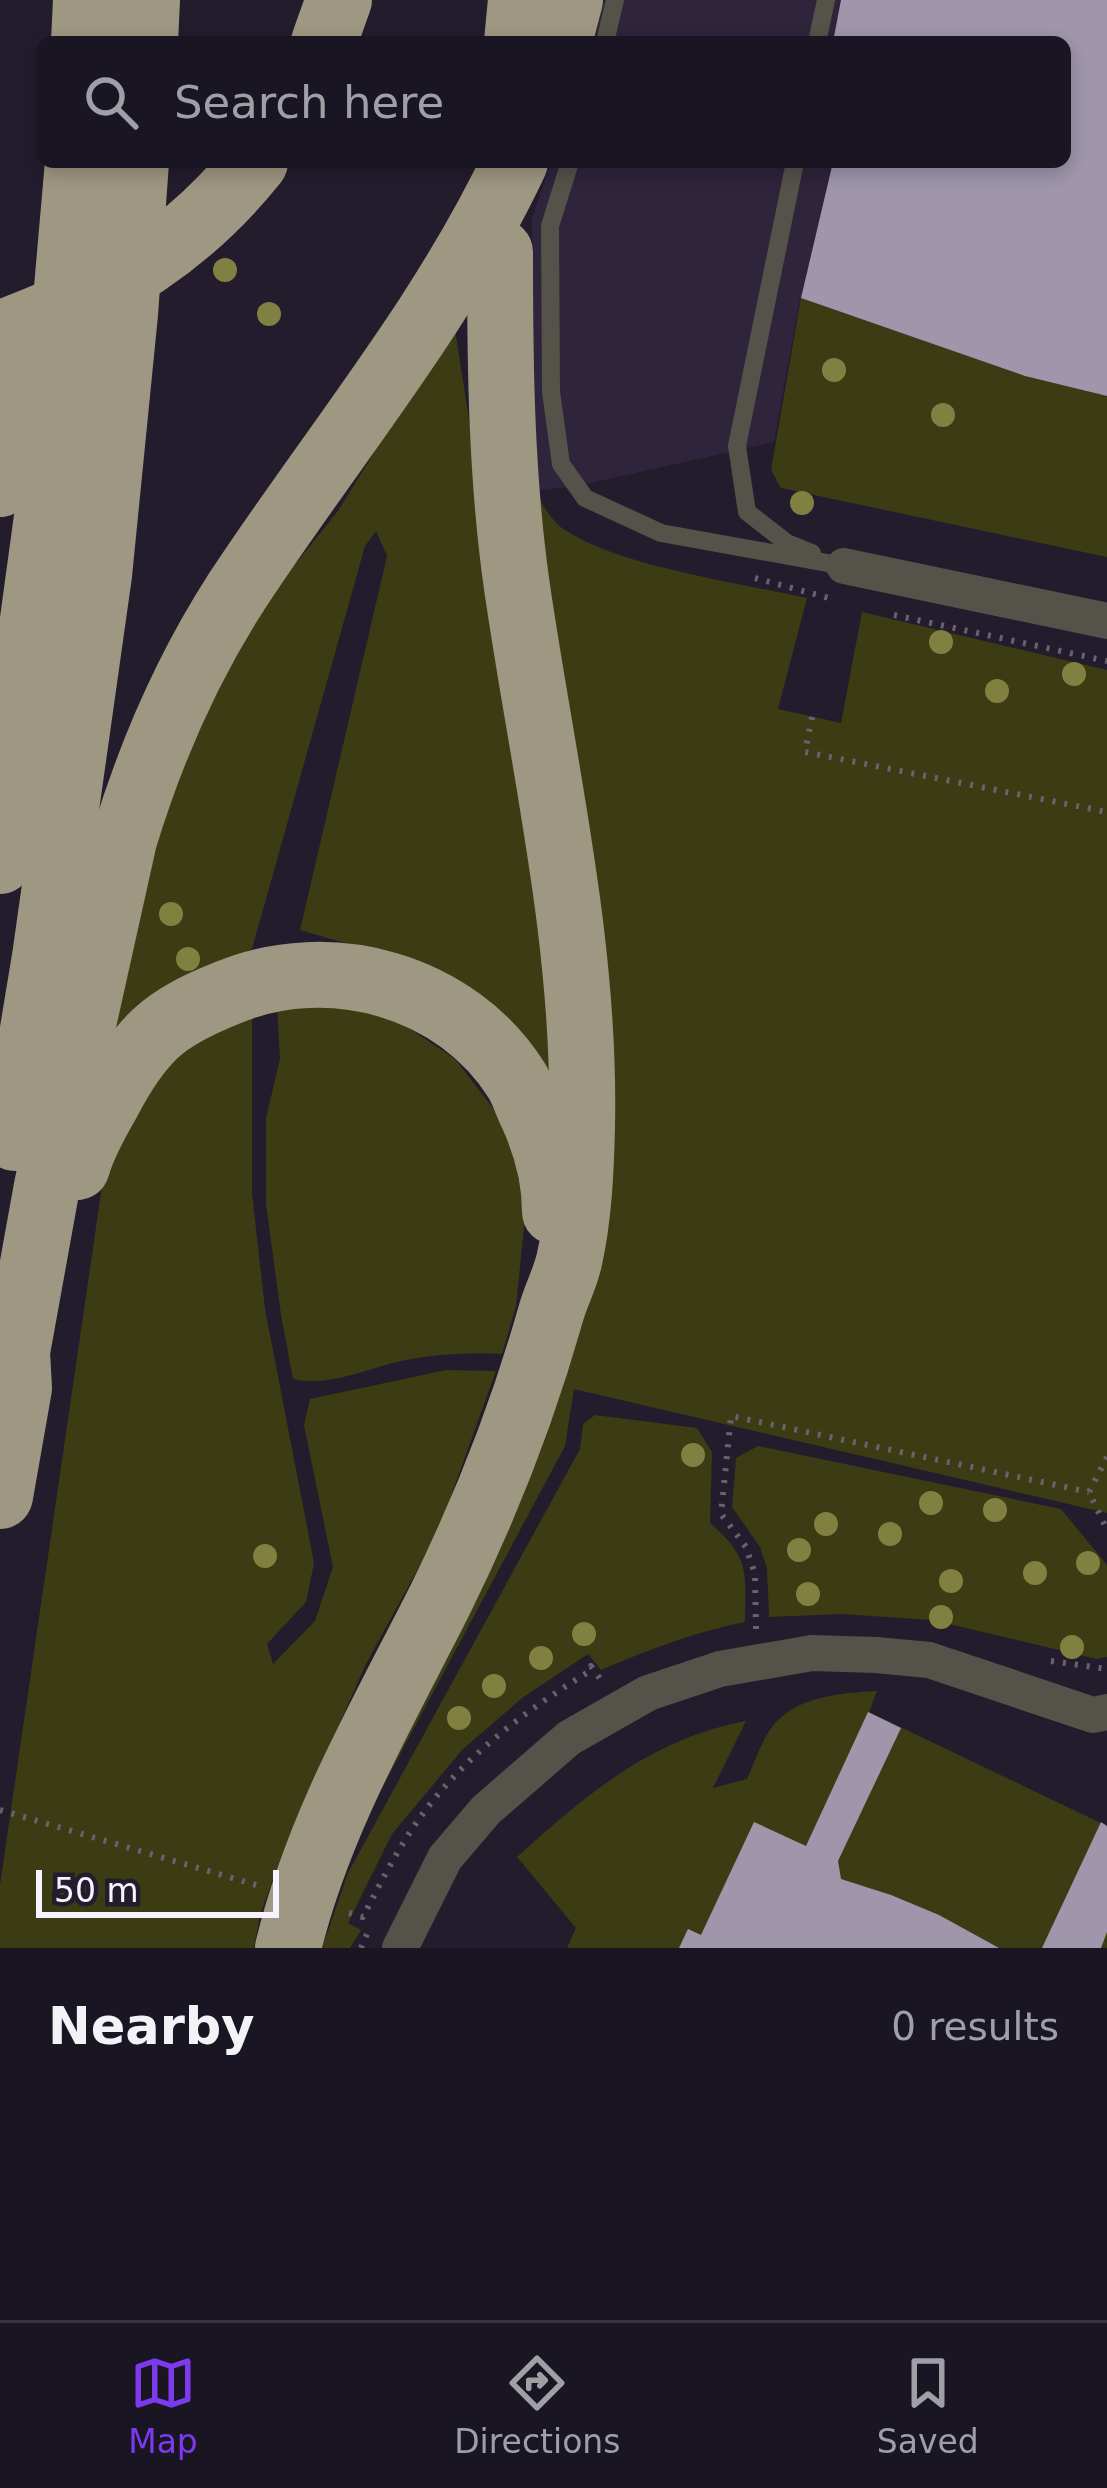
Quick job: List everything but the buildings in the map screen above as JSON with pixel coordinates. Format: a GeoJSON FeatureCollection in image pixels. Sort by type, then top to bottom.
{"type":"FeatureCollection","features":[{"type":"Feature","properties":{"kind":"highway"},"geometry":{"type":"LineString","coordinates":[[84,36],[86,0]]}},
{"type":"Feature","properties":{"kind":"highway"},"geometry":{"type":"LineString","coordinates":[[145,36],[147,0]]}},
{"type":"Feature","properties":{"kind":"highway"},"geometry":{"type":"LineString","coordinates":[[326,36],[339,0]]}},
{"type":"Feature","properties":{"kind":"highway"},"geometry":{"type":"LineString","coordinates":[[0,484],[25,390],[56,168]]}},
{"type":"Feature","properties":{"kind":"highway"},"geometry":{"type":"LineString","coordinates":[[0,861],[47,517],[77,168]]}},
{"type":"Feature","properties":{"kind":"highway"},"geometry":{"type":"LineString","coordinates":[[0,1225],[45,958],[99,575],[136,168]]}},
{"type":"Feature","properties":{"kind":"highway"},"geometry":{"type":"LineString","coordinates":[[0,334],[96,293],[180,240],[250,168]]}},
{"type":"Feature","properties":{"kind":"highway"},"geometry":{"type":"LineString","coordinates":[[0,1496],[19,1388],[17,1352],[47,1186],[137,795],[204,648],[236,594],[431,314],[512,168]]}},
{"type":"Feature","properties":{"kind":"highway"},"geometry":{"type":"LineString","coordinates":[[288,1948],[315,1859],[344,1789],[443,1593],[531,1385],[569,1262],[581,1166],[583,1068],[574,947],[516,582],[501,393],[500,252]]}},
{"type":"Feature","properties":{"kind":"highway"},"geometry":{"type":"LineString","coordinates":[[19,1388],[35,1351],[80,1158],[128,1065],[158,1032],[197,1005],[254,981],[310,973],[368,978],[426,998],[473,1029],[517,1081],[542,1136],[555,1189],[553,1305]]}},
{"type":"Feature","properties":{"kind":"street"},"geometry":{"type":"LineString","coordinates":[[844,566],[1107,621]]}},
{"type":"Feature","properties":{"kind":"street"},"geometry":{"type":"LineString","coordinates":[[400,1948],[446,1858],[486,1810],[569,1738],[648,1693],[720,1670],[812,1653],[875,1655],[929,1660],[1102,1717]]}},
{"type":"Feature","properties":{"kind":"lane"},"geometry":{"type":"LineString","coordinates":[[818,36],[826,0]]}},
{"type":"Feature","properties":{"kind":"lane"},"geometry":{"type":"LineString","coordinates":[[568,168],[550,226],[551,392],[560,464],[585,498],[661,533],[844,566]]}},
{"type":"Feature","properties":{"kind":"lane"},"geometry":{"type":"LineString","coordinates":[[794,168],[737,452],[747,512],[787,542],[844,566]]}},
{"type":"Feature","properties":{"kind":"path"},"geometry":{"type":"LineString","coordinates":[[812,717],[805,752],[1107,812]]}},
{"type":"Feature","properties":{"kind":"path"},"geometry":{"type":"LineString","coordinates":[[756,1637],[755,1574],[746,1546],[721,1514],[731,1416],[1090,1492]]}},
{"type":"Feature","properties":{"kind":"path"},"geometry":{"type":"LineString","coordinates":[[1090,1492],[1107,1457]]}},
{"type":"Feature","properties":{"kind":"path"},"geometry":{"type":"LineString","coordinates":[[1090,1492],[1107,1530]]}},
{"type":"Feature","properties":{"kind":"path"},"geometry":{"type":"LineString","coordinates":[[590,1671],[592,1666],[606,1687]]}},
{"type":"Feature","properties":{"kind":"shaded area"},"geometry":{"type":"Polygon","coordinates":[[[604,0],[1107,0],[1071,165],[1071,36],[594,36],[604,0]]]}},
{"type":"Feature","properties":{"kind":"shaded area"},"geometry":{"type":"Polygon","coordinates":[[[549,168],[1070,168],[1025,376],[800,299],[774,442],[577,486],[534,491],[532,219],[549,168]]]}},
{"type":"Feature","properties":{"kind":"shaded area"},"geometry":{"type":"Polygon","coordinates":[[[801,298],[1025,376],[1107,396],[1107,557],[781,488],[771,470],[801,298]]]}},
{"type":"Feature","properties":{"kind":"shaded area"},"geometry":{"type":"Polygon","coordinates":[[[454,323],[539,870],[560,1101],[407,961],[300,930],[387,556],[376,531],[365,546],[252,949],[180,983],[114,1038],[132,930],[168,804],[203,711],[251,619],[338,511],[454,323]]]}},
{"type":"Feature","properties":{"kind":"shaded area"},"geometry":{"type":"Polygon","coordinates":[[[534,491],[562,528],[614,553],[807,598],[778,709],[841,723],[862,612],[1107,670],[1107,1513],[574,1389],[565,1446],[344,1859],[567,1352],[534,491]]]}},
{"type":"Feature","properties":{"kind":"shaded area"},"geometry":{"type":"Polygon","coordinates":[[[342,1004],[391,1016],[455,1059],[510,1130],[525,1217],[516,1306],[502,1354],[430,1356],[335,1379],[293,1379],[266,1204],[266,1118],[280,1059],[277,1006],[342,1004]]]}},
{"type":"Feature","properties":{"kind":"shaded area"},"geometry":{"type":"Polygon","coordinates":[[[252,1009],[252,1193],[265,1309],[314,1563],[306,1602],[267,1644],[273,1664],[315,1621],[333,1567],[304,1425],[310,1399],[446,1370],[496,1371],[438,1532],[366,1664],[286,1844],[260,1915],[254,1948],[0,1948],[0,1885],[106,1159],[168,1059],[252,1009]]]}},
{"type":"Feature","properties":{"kind":"shaded area"},"geometry":{"type":"Polygon","coordinates":[[[595,1415],[697,1428],[712,1452],[710,1523],[733,1546],[743,1567],[745,1622],[672,1642],[601,1670],[588,1654],[522,1698],[462,1750],[392,1834],[348,1923],[361,1930],[350,1948],[322,1948],[348,1873],[580,1449],[583,1424],[595,1415]]]}},
{"type":"Feature","properties":{"kind":"shaded area"},"geometry":{"type":"Polygon","coordinates":[[[758,1446],[1061,1509],[1107,1565],[1107,1657],[1097,1659],[932,1620],[841,1614],[769,1617],[767,1568],[760,1547],[732,1507],[736,1458],[758,1446]]]}},
{"type":"Feature","properties":{"kind":"shaded area"},"geometry":{"type":"Polygon","coordinates":[[[877,1691],[869,1712],[1107,1826],[1107,1948],[567,1948],[576,1928],[517,1857],[569,1812],[650,1755],[712,1729],[746,1721],[713,1788],[747,1779],[768,1733],[793,1709],[820,1698],[877,1691]]]}}]}
